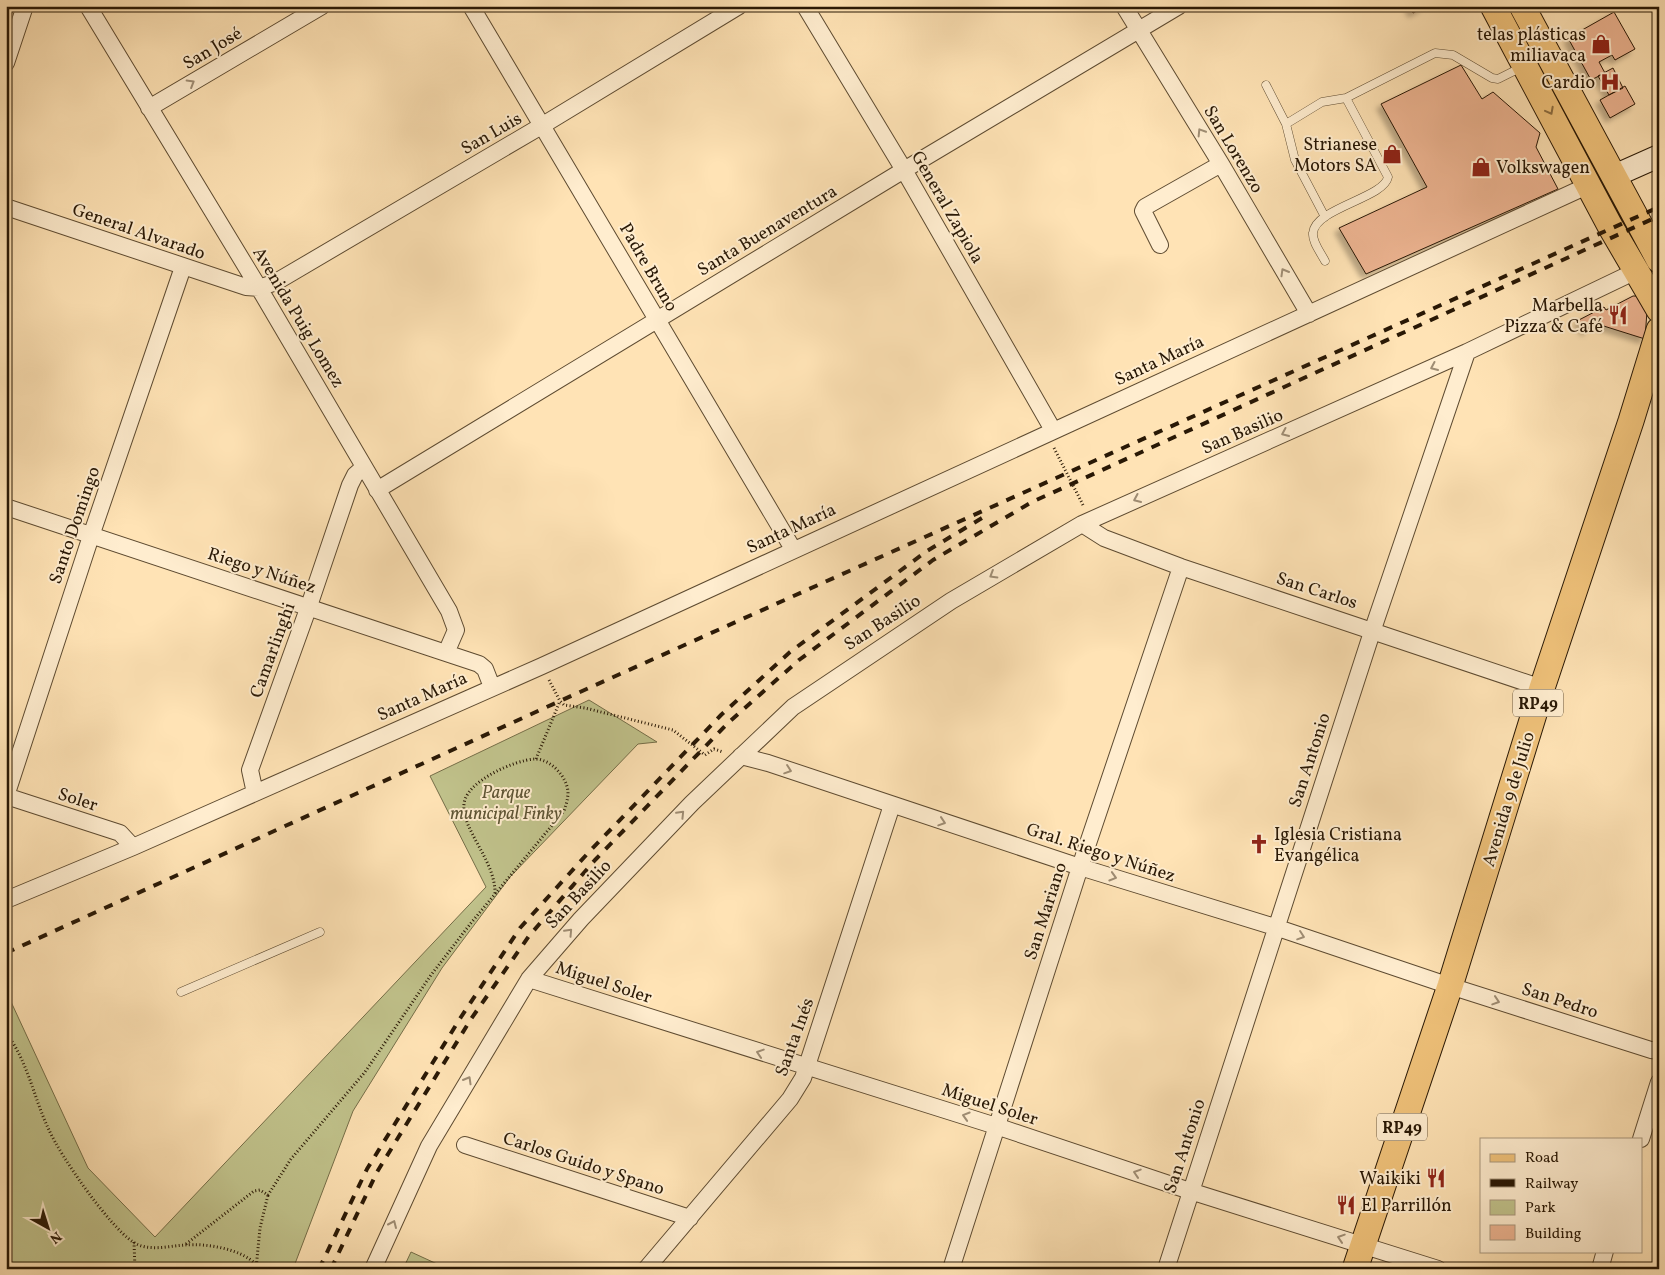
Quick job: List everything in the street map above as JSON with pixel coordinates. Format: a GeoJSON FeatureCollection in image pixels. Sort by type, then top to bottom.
{"type":"FeatureCollection","features":[{"type":"Feature","properties":{"kind":"main road"},"geometry":{"type":"LineString","coordinates":[[1493,6],[1610,226],[1659,310]]}},
{"type":"Feature","properties":{"kind":"main road"},"geometry":{"type":"LineString","coordinates":[[1522,6],[1659,260]]}},
{"type":"Feature","properties":{"kind":"main road"},"geometry":{"type":"LineString","coordinates":[[1610,226],[1634,214]]}},
{"type":"Feature","properties":{"kind":"main road","name":"Avenida 9 de Julio"},"geometry":{"type":"LineString","coordinates":[[1355,1269],[1450,986],[1542,688],[1631,421],[1659,330]]}},
{"type":"Feature","properties":{"kind":"main road","name":"RP49"},"geometry":{"type":"LineString","coordinates":[[1631,421],[1659,391]]}},
{"type":"Feature","properties":{"kind":"street"},"geometry":{"type":"LineString","coordinates":[[6,63],[25,6]]}},
{"type":"Feature","properties":{"kind":"street","name":"Avenida Puig Lomez"},"geometry":{"type":"LineString","coordinates":[[88,6],[259,288],[454,622],[454,637],[446,653]]}},
{"type":"Feature","properties":{"kind":"street","name":"San José"},"geometry":{"type":"LineString","coordinates":[[149,108],[322,6]]}},
{"type":"Feature","properties":{"kind":"street","name":"Padre Bruno"},"geometry":{"type":"LineString","coordinates":[[471,6],[793,549]]}},
{"type":"Feature","properties":{"kind":"street","name":"San Luis"},"geometry":{"type":"LineString","coordinates":[[259,288],[276,282],[543,126],[739,6]]}},
{"type":"Feature","properties":{"kind":"street","name":"General Zapiola"},"geometry":{"type":"LineString","coordinates":[[805,6],[904,170],[1053,430]]}},
{"type":"Feature","properties":{"kind":"street","name":"San Lorenzo"},"geometry":{"type":"LineString","coordinates":[[1124,6],[1221,164],[1308,314]]}},
{"type":"Feature","properties":{"kind":"street","name":"Santa Buenaventura"},"geometry":{"type":"LineString","coordinates":[[377,490],[904,170],[1179,6]]}},
{"type":"Feature","properties":{"kind":"street"},"geometry":{"type":"LineString","coordinates":[[1614,176],[1659,156]]}},
{"type":"Feature","properties":{"kind":"street"},"geometry":{"type":"LineString","coordinates":[[1160,245],[1143,212],[1145,207],[1221,164]]}},
{"type":"Feature","properties":{"kind":"street","name":"Santa María"},"geometry":{"type":"LineString","coordinates":[[6,900],[133,847],[542,666],[1588,185]]}},
{"type":"Feature","properties":{"kind":"street","name":"General Alvarado"},"geometry":{"type":"LineString","coordinates":[[6,207],[183,267],[246,287],[259,288]]}},
{"type":"Feature","properties":{"kind":"street","name":"Santo Domingo"},"geometry":{"type":"LineString","coordinates":[[6,796],[91,536],[183,267]]}},
{"type":"Feature","properties":{"kind":"street","name":"San Basilio"},"geometry":{"type":"LineString","coordinates":[[373,1269],[429,1146],[529,979],[581,919],[692,803],[793,707],[869,654],[996,573],[1086,522],[1467,352],[1636,271]]}},
{"type":"Feature","properties":{"kind":"street","name":"San Antonio"},"geometry":{"type":"LineString","coordinates":[[1166,1269],[1275,927],[1467,352]]}},
{"type":"Feature","properties":{"kind":"street","name":"Camarlinghi"},"geometry":{"type":"LineString","coordinates":[[255,793],[250,770],[350,485],[355,475],[364,467]]}},
{"type":"Feature","properties":{"kind":"street","name":"Riego y Núñez"},"geometry":{"type":"LineString","coordinates":[[6,507],[479,664],[485,669],[492,687]]}},
{"type":"Feature","properties":{"kind":"street","name":"San Carlos"},"geometry":{"type":"LineString","coordinates":[[1086,522],[1104,538],[1181,567],[1373,629],[1542,688]]}},
{"type":"Feature","properties":{"kind":"street","name":"San Mariano"},"geometry":{"type":"LineString","coordinates":[[951,1269],[1080,867],[1181,567]]}},
{"type":"Feature","properties":{"kind":"street","name":"Gral. Riego y Núñez"},"geometry":{"type":"LineString","coordinates":[[741,756],[768,763],[1080,867],[1275,927],[1450,986]]}},
{"type":"Feature","properties":{"kind":"street","name":"Soler"},"geometry":{"type":"LineString","coordinates":[[6,796],[120,833],[133,847]]}},
{"type":"Feature","properties":{"kind":"street","name":"Santa Inés"},"geometry":{"type":"LineString","coordinates":[[646,1269],[790,1099],[807,1068],[892,805]]}},
{"type":"Feature","properties":{"kind":"street","name":"Miguel Soler"},"geometry":{"type":"LineString","coordinates":[[529,979],[996,1126],[1190,1191],[1438,1269]]}},
{"type":"Feature","properties":{"kind":"street","name":"San Pedro"},"geometry":{"type":"LineString","coordinates":[[1450,986],[1651,1050],[1659,1050]]}},
{"type":"Feature","properties":{"kind":"street"},"geometry":{"type":"LineString","coordinates":[[1641,1138],[1659,1082]]}},
{"type":"Feature","properties":{"kind":"street","name":"Carlos Guido y Spano"},"geometry":{"type":"LineString","coordinates":[[465,1145],[690,1218]]}},
{"type":"Feature","properties":{"kind":"street"},"geometry":{"type":"LineString","coordinates":[[1600,1269],[1605,1252]]}},
{"type":"Feature","properties":{"kind":"lane"},"geometry":{"type":"LineString","coordinates":[[1286,124],[1322,102],[1346,98],[1435,53],[1453,55],[1492,78],[1498,79],[1512,74],[1526,65]]}},
{"type":"Feature","properties":{"kind":"lane"},"geometry":{"type":"LineString","coordinates":[[1266,85],[1286,124],[1295,160],[1325,217]]}},
{"type":"Feature","properties":{"kind":"lane"},"geometry":{"type":"LineString","coordinates":[[1325,261],[1315,243],[1313,232],[1316,225],[1325,217],[1381,187],[1388,177],[1346,98]]}},
{"type":"Feature","properties":{"kind":"lane"},"geometry":{"type":"LineString","coordinates":[[181,992],[320,932]]}},
{"type":"Feature","properties":{"kind":"path"},"geometry":{"type":"LineString","coordinates":[[1053,430],[1052,443],[1086,522]]}},
{"type":"Feature","properties":{"kind":"path"},"geometry":{"type":"LineString","coordinates":[[542,666],[560,701],[564,705],[673,730],[705,756],[714,749],[741,756]]}},
{"type":"Feature","properties":{"kind":"path"},"geometry":{"type":"LineString","coordinates":[[536,759],[560,701]]}},
{"type":"Feature","properties":{"kind":"path"},"geometry":{"type":"LineString","coordinates":[[256,1267],[260,1228],[268,1194],[291,1160],[365,1072],[432,975],[495,894],[564,811],[567,800],[567,786],[551,765],[536,759],[522,762],[485,777],[466,796],[464,803],[466,819],[494,875],[495,894]]}},
{"type":"Feature","properties":{"kind":"path"},"geometry":{"type":"LineString","coordinates":[[6,1033],[15,1046],[49,1130],[58,1146],[97,1202],[134,1242],[153,1247],[186,1244],[234,1251],[256,1267]]}},
{"type":"Feature","properties":{"kind":"path"},"geometry":{"type":"LineString","coordinates":[[186,1244],[254,1191],[260,1190],[268,1194]]}},
{"type":"Feature","properties":{"kind":"path"},"geometry":{"type":"LineString","coordinates":[[134,1242],[135,1269]]}},
{"type":"Feature","properties":{"kind":"green space","name":"Parque municipal Finky"},"geometry":{"type":"Polygon","coordinates":[[[589,700],[657,742],[638,744],[510,877],[442,968],[353,1111],[293,1269],[6,1269],[6,991],[88,1168],[155,1237],[486,887],[430,776],[589,700]]]}},
{"type":"Feature","properties":{"kind":"green space"},"geometry":{"type":"Polygon","coordinates":[[[411,1252],[448,1269],[403,1269],[411,1252]]]}},
{"type":"Feature","properties":{"kind":"building"},"geometry":{"type":"Polygon","coordinates":[[[1409,6],[1426,6],[1413,13],[1409,6]]]}},
{"type":"Feature","properties":{"kind":"building","name":"telas plásticas miliavaca"},"geometry":{"type":"Polygon","coordinates":[[[1614,12],[1635,49],[1615,60],[1612,55],[1599,62],[1605,73],[1591,80],[1568,38],[1614,12]]]}},
{"type":"Feature","properties":{"kind":"building","name":"Volkswagen"},"geometry":{"type":"Polygon","coordinates":[[[1461,65],[1482,99],[1493,92],[1540,133],[1536,147],[1558,189],[1366,274],[1339,228],[1427,187],[1381,104],[1461,65]]]}},
{"type":"Feature","properties":{"kind":"building","name":"Cardio"},"geometry":{"type":"Polygon","coordinates":[[[1613,68],[1623,88],[1609,95],[1598,76],[1613,68]]]}},
{"type":"Feature","properties":{"kind":"building"},"geometry":{"type":"Polygon","coordinates":[[[1625,86],[1635,104],[1610,118],[1600,100],[1625,86]]]}},
{"type":"Feature","properties":{"kind":"building","name":"Marbella Pizza & Café"},"geometry":{"type":"Polygon","coordinates":[[[1633,296],[1639,296],[1647,311],[1645,339],[1591,322],[1587,332],[1577,321],[1604,307],[1606,310],[1633,296]]]}},
{"type":"Feature","properties":{"kind":"railway"},"geometry":{"type":"LineString","coordinates":[[6,953],[560,701],[1659,207]]}},
{"type":"Feature","properties":{"kind":"railway"},"geometry":{"type":"LineString","coordinates":[[331,1269],[377,1172],[471,1019],[529,936],[595,860],[729,722],[799,660],[933,560],[1032,502],[1659,216]]}},
{"type":"Feature","properties":{"kind":"railway"},"geometry":{"type":"LineString","coordinates":[[319,1269],[367,1169],[461,1017],[520,928],[588,853],[721,715],[790,652],[927,551],[982,518]]}},
{"type":"Feature","properties":{"kind":"place","name":"telas plásticas miliavaca"},"geometry":{"type":"Point","coordinates":[1601,44]}},
{"type":"Feature","properties":{"kind":"place","name":"Cardio"},"geometry":{"type":"Point","coordinates":[1610,82]}},
{"type":"Feature","properties":{"kind":"place","name":"Strianese Motors SA"},"geometry":{"type":"Point","coordinates":[1392,154]}},
{"type":"Feature","properties":{"kind":"place","name":"Volkswagen"},"geometry":{"type":"Point","coordinates":[1481,167]}},
{"type":"Feature","properties":{"kind":"place","name":"Marbella Pizza & Café"},"geometry":{"type":"Point","coordinates":[1618,315]}},
{"type":"Feature","properties":{"kind":"place","name":"Iglesia Cristiana Evangélica"},"geometry":{"type":"Point","coordinates":[1259,844]}},
{"type":"Feature","properties":{"kind":"place","name":"Waikiki"},"geometry":{"type":"Point","coordinates":[1436,1178]}},
{"type":"Feature","properties":{"kind":"place","name":"El Parrillón"},"geometry":{"type":"Point","coordinates":[1346,1205]}}]}
